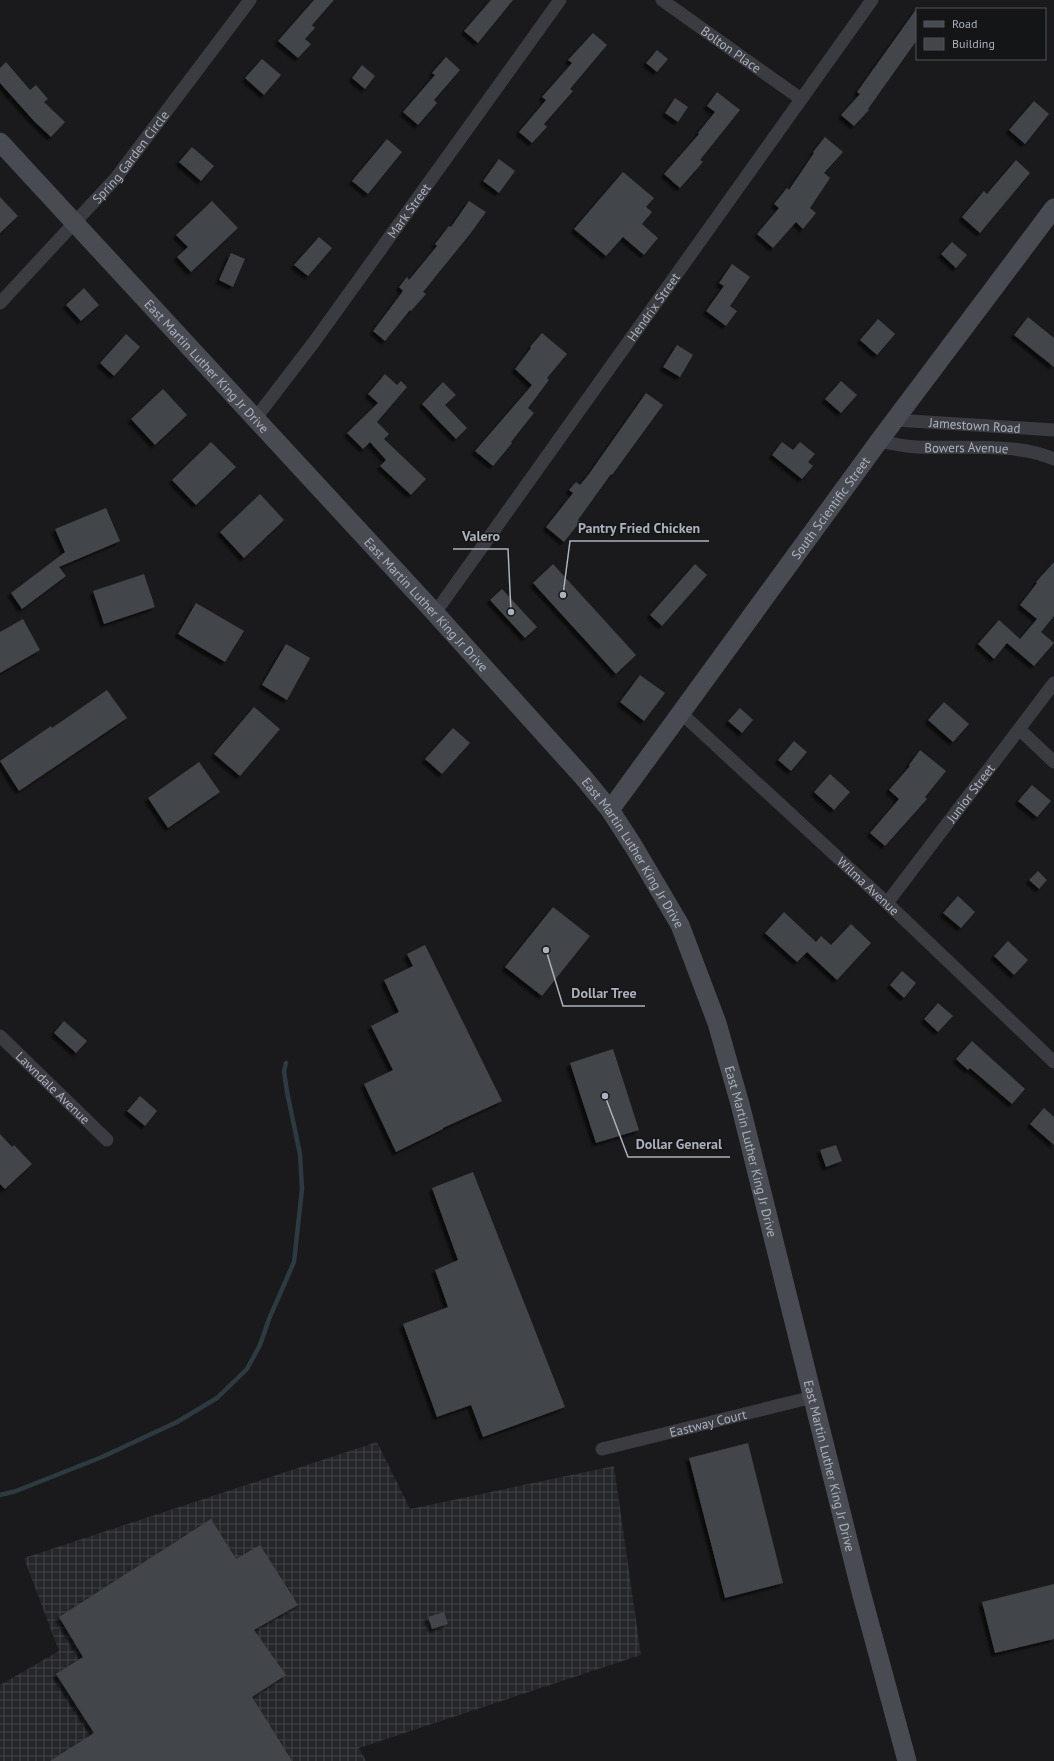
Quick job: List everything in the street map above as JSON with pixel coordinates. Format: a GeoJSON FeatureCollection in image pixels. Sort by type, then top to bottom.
{"type":"FeatureCollection","features":[{"type":"Feature","properties":{"kind":"main road","name":"East Martin Luther King Jr Drive"},"geometry":{"type":"LineString","coordinates":[[0,142],[548,738],[610,810],[634,847],[680,925],[717,1023],[740,1104],[860,1588],[907,1761]]}},
{"type":"Feature","properties":{"kind":"main road","name":"South Scientific Street"},"geometry":{"type":"LineString","coordinates":[[610,810],[879,441],[1054,208]]}},
{"type":"Feature","properties":{"kind":"street","name":"Spring Garden Circle"},"geometry":{"type":"LineString","coordinates":[[0,303],[116,178],[250,0]]}},
{"type":"Feature","properties":{"kind":"street","name":"Mark Street"},"geometry":{"type":"LineString","coordinates":[[255,419],[314,342],[560,0]]}},
{"type":"Feature","properties":{"kind":"street","name":"Bolton Place"},"geometry":{"type":"LineString","coordinates":[[662,0],[801,98]]}},
{"type":"Feature","properties":{"kind":"street","name":"Hendrix Street"},"geometry":{"type":"LineString","coordinates":[[435,614],[872,0]]}},
{"type":"Feature","properties":{"kind":"street","name":"Jamestown Road"},"geometry":{"type":"LineString","coordinates":[[895,420],[1054,430]]}},
{"type":"Feature","properties":{"kind":"street","name":"Bowers Avenue"},"geometry":{"type":"LineString","coordinates":[[879,441],[916,447],[1006,449],[1035,452],[1054,459]]}},
{"type":"Feature","properties":{"kind":"street","name":"Junior Street"},"geometry":{"type":"LineString","coordinates":[[887,903],[1054,683]]}},
{"type":"Feature","properties":{"kind":"street","name":"Wilma Avenue"},"geometry":{"type":"LineString","coordinates":[[681,712],[887,903],[1054,1062]]}},
{"type":"Feature","properties":{"kind":"street"},"geometry":{"type":"LineString","coordinates":[[1019,729],[1054,762]]}},
{"type":"Feature","properties":{"kind":"street","name":"Lawndale Avenue"},"geometry":{"type":"LineString","coordinates":[[0,1036],[107,1140]]}},
{"type":"Feature","properties":{"kind":"street","name":"Eastway Court"},"geometry":{"type":"LineString","coordinates":[[602,1449],[813,1397]]}},
{"type":"Feature","properties":{"kind":"shaded area"},"geometry":{"type":"Polygon","coordinates":[[[377,1442],[410,1509],[614,1466],[641,1655],[359,1748],[366,1761],[0,1761],[0,1685],[59,1651],[24,1558],[377,1442]]]}},
{"type":"Feature","properties":{"kind":"building"},"geometry":{"type":"Polygon","coordinates":[[[314,0],[334,0],[312,25],[315,28],[305,39],[311,44],[298,58],[278,41],[314,0]]]}},
{"type":"Feature","properties":{"kind":"building"},"geometry":{"type":"Polygon","coordinates":[[[491,0],[513,0],[478,43],[464,31],[491,0]]]}},
{"type":"Feature","properties":{"kind":"building"},"geometry":{"type":"Polygon","coordinates":[[[916,9],[916,41],[868,109],[869,110],[854,126],[841,115],[860,94],[857,92],[916,9]]]}},
{"type":"Feature","properties":{"kind":"building"},"geometry":{"type":"Polygon","coordinates":[[[593,33],[607,45],[570,89],[573,91],[544,124],[547,127],[532,143],[519,132],[546,100],[542,97],[572,63],[568,60],[593,33]]]}},
{"type":"Feature","properties":{"kind":"building"},"geometry":{"type":"Polygon","coordinates":[[[657,50],[668,59],[657,72],[646,63],[657,50]]]}},
{"type":"Feature","properties":{"kind":"building"},"geometry":{"type":"Polygon","coordinates":[[[446,57],[460,70],[434,100],[437,103],[418,125],[403,112],[435,75],[432,73],[446,57]]]}},
{"type":"Feature","properties":{"kind":"building"},"geometry":{"type":"Polygon","coordinates":[[[262,59],[281,75],[264,95],[245,78],[262,59]]]}},
{"type":"Feature","properties":{"kind":"building"},"geometry":{"type":"Polygon","coordinates":[[[6,62],[30,90],[36,85],[48,99],[44,102],[65,122],[51,137],[34,121],[0,83],[0,68],[6,62]]]}},
{"type":"Feature","properties":{"kind":"building"},"geometry":{"type":"Polygon","coordinates":[[[362,65],[375,76],[365,89],[352,78],[362,65]]]}},
{"type":"Feature","properties":{"kind":"building"},"geometry":{"type":"Polygon","coordinates":[[[717,92],[740,110],[700,160],[703,162],[680,188],[664,174],[699,134],[698,133],[715,112],[707,106],[717,92]]]}},
{"type":"Feature","properties":{"kind":"building"},"geometry":{"type":"Polygon","coordinates":[[[675,98],[688,107],[678,122],[665,113],[675,98]]]}},
{"type":"Feature","properties":{"kind":"building"},"geometry":{"type":"Polygon","coordinates":[[[1034,101],[1049,114],[1025,144],[1009,130],[1034,101]]]}},
{"type":"Feature","properties":{"kind":"building"},"geometry":{"type":"Polygon","coordinates":[[[825,137],[843,152],[824,173],[830,178],[810,208],[816,213],[803,229],[796,222],[773,248],[757,234],[779,208],[774,204],[787,188],[789,190],[814,153],[813,152],[825,137]]]}},
{"type":"Feature","properties":{"kind":"building"},"geometry":{"type":"Polygon","coordinates":[[[387,139],[402,152],[368,194],[352,181],[387,139]]]}},
{"type":"Feature","properties":{"kind":"building"},"geometry":{"type":"Polygon","coordinates":[[[192,147],[214,166],[201,181],[179,162],[192,147]]]}},
{"type":"Feature","properties":{"kind":"building"},"geometry":{"type":"Polygon","coordinates":[[[499,159],[515,171],[499,193],[483,181],[499,159]]]}},
{"type":"Feature","properties":{"kind":"building"},"geometry":{"type":"Polygon","coordinates":[[[1016,160],[1030,173],[980,233],[962,217],[984,191],[987,194],[1016,160]]]}},
{"type":"Feature","properties":{"kind":"building"},"geometry":{"type":"Polygon","coordinates":[[[623,172],[654,198],[646,207],[652,212],[642,224],[658,238],[644,255],[623,237],[606,256],[574,229],[623,172]]]}},
{"type":"Feature","properties":{"kind":"building"},"geometry":{"type":"Polygon","coordinates":[[[0,197],[18,216],[0,233],[0,197]]]}},
{"type":"Feature","properties":{"kind":"building"},"geometry":{"type":"Polygon","coordinates":[[[212,201],[238,228],[191,272],[177,257],[188,247],[176,235],[212,201]]]}},
{"type":"Feature","properties":{"kind":"building"},"geometry":{"type":"Polygon","coordinates":[[[469,201],[486,212],[423,292],[426,294],[411,311],[410,310],[385,341],[373,331],[403,291],[399,287],[407,277],[409,280],[437,246],[435,244],[449,226],[451,227],[469,201]]]}},
{"type":"Feature","properties":{"kind":"building"},"geometry":{"type":"Polygon","coordinates":[[[319,237],[332,248],[308,276],[294,265],[319,237]]]}},
{"type":"Feature","properties":{"kind":"building"},"geometry":{"type":"Polygon","coordinates":[[[952,242],[967,255],[956,268],[941,254],[952,242]]]}},
{"type":"Feature","properties":{"kind":"building"},"geometry":{"type":"Polygon","coordinates":[[[231,253],[245,259],[233,287],[219,280],[231,253]]]}},
{"type":"Feature","properties":{"kind":"building"},"geometry":{"type":"Polygon","coordinates":[[[732,264],[750,277],[730,306],[737,311],[726,326],[706,311],[724,286],[719,283],[732,264]]]}},
{"type":"Feature","properties":{"kind":"building"},"geometry":{"type":"Polygon","coordinates":[[[84,288],[99,305],[81,321],[66,305],[84,288]]]}},
{"type":"Feature","properties":{"kind":"building"},"geometry":{"type":"Polygon","coordinates":[[[1028,317],[1054,338],[1054,367],[1014,335],[1028,317]]]}},
{"type":"Feature","properties":{"kind":"building"},"geometry":{"type":"Polygon","coordinates":[[[878,319],[895,334],[877,355],[860,340],[878,319]]]}},
{"type":"Feature","properties":{"kind":"building"},"geometry":{"type":"Polygon","coordinates":[[[542,333],[567,354],[547,378],[549,380],[528,408],[534,413],[493,466],[475,451],[532,385],[515,369],[531,348],[530,347],[542,333]]]}},
{"type":"Feature","properties":{"kind":"building"},"geometry":{"type":"Polygon","coordinates":[[[126,334],[140,347],[114,376],[100,363],[126,334]]]}},
{"type":"Feature","properties":{"kind":"building"},"geometry":{"type":"Polygon","coordinates":[[[677,345],[693,355],[680,377],[663,367],[677,345]]]}},
{"type":"Feature","properties":{"kind":"building"},"geometry":{"type":"Polygon","coordinates":[[[385,374],[397,385],[401,381],[407,387],[377,422],[389,434],[384,439],[426,479],[411,495],[380,466],[386,460],[370,442],[363,449],[347,433],[378,403],[368,394],[385,374]]]}},
{"type":"Feature","properties":{"kind":"building"},"geometry":{"type":"Polygon","coordinates":[[[841,381],[857,395],[841,413],[825,399],[841,381]]]}},
{"type":"Feature","properties":{"kind":"building"},"geometry":{"type":"Polygon","coordinates":[[[443,382],[456,395],[445,405],[467,428],[456,439],[422,404],[443,382]]]}},
{"type":"Feature","properties":{"kind":"building"},"geometry":{"type":"Polygon","coordinates":[[[163,389],[187,415],[155,445],[131,419],[163,389]]]}},
{"type":"Feature","properties":{"kind":"building"},"geometry":{"type":"Polygon","coordinates":[[[646,393],[663,405],[612,475],[611,474],[578,520],[580,522],[564,542],[546,527],[573,493],[569,490],[576,482],[580,485],[589,474],[646,393]]]}},
{"type":"Feature","properties":{"kind":"building"},"geometry":{"type":"Polygon","coordinates":[[[211,442],[236,467],[196,505],[172,480],[211,442]]]}},
{"type":"Feature","properties":{"kind":"building"},"geometry":{"type":"Polygon","coordinates":[[[782,442],[793,450],[800,442],[815,454],[808,462],[813,466],[802,479],[772,455],[782,442]]]}},
{"type":"Feature","properties":{"kind":"building"},"geometry":{"type":"Polygon","coordinates":[[[260,494],[284,520],[244,558],[220,532],[260,494]]]}},
{"type":"Feature","properties":{"kind":"building"},"geometry":{"type":"Polygon","coordinates":[[[106,508],[120,541],[59,567],[66,576],[22,609],[11,593],[65,552],[55,529],[106,508]]]}},
{"type":"Feature","properties":{"kind":"building"},"geometry":{"type":"Polygon","coordinates":[[[1054,562],[1054,616],[1041,632],[1054,643],[1034,666],[1007,643],[994,659],[978,644],[999,620],[1020,639],[1037,619],[1020,605],[1037,583],[1036,582],[1054,562]]]}},
{"type":"Feature","properties":{"kind":"building"},"geometry":{"type":"Polygon","coordinates":[[[553,564],[636,655],[616,674],[533,583],[553,564]]]}},
{"type":"Feature","properties":{"kind":"building"},"geometry":{"type":"Polygon","coordinates":[[[695,564],[707,575],[662,626],[650,615],[695,564]]]}},
{"type":"Feature","properties":{"kind":"building"},"geometry":{"type":"Polygon","coordinates":[[[144,574],[155,607],[104,624],[93,591],[144,574]]]}},
{"type":"Feature","properties":{"kind":"building"},"geometry":{"type":"Polygon","coordinates":[[[502,589],[537,627],[525,638],[490,600],[502,589]]]}},
{"type":"Feature","properties":{"kind":"building"},"geometry":{"type":"Polygon","coordinates":[[[196,603],[244,631],[225,662],[178,634],[196,603]]]}},
{"type":"Feature","properties":{"kind":"building"},"geometry":{"type":"Polygon","coordinates":[[[23,619],[40,650],[0,673],[0,632],[23,619]]]}},
{"type":"Feature","properties":{"kind":"building"},"geometry":{"type":"Polygon","coordinates":[[[286,644],[310,658],[287,700],[262,685],[286,644]]]}},
{"type":"Feature","properties":{"kind":"building"},"geometry":{"type":"Polygon","coordinates":[[[640,675],[665,693],[644,721],[620,702],[640,675]]]}},
{"type":"Feature","properties":{"kind":"building"},"geometry":{"type":"Polygon","coordinates":[[[107,690],[127,718],[19,791],[0,761],[51,726],[52,728],[107,690]]]}},
{"type":"Feature","properties":{"kind":"building"},"geometry":{"type":"Polygon","coordinates":[[[944,702],[969,724],[953,742],[928,720],[944,702]]]}},
{"type":"Feature","properties":{"kind":"building"},"geometry":{"type":"Polygon","coordinates":[[[254,707],[280,729],[240,776],[214,754],[254,707]]]}},
{"type":"Feature","properties":{"kind":"building"},"geometry":{"type":"Polygon","coordinates":[[[740,708],[753,720],[742,733],[728,721],[740,708]]]}},
{"type":"Feature","properties":{"kind":"building"},"geometry":{"type":"Polygon","coordinates":[[[453,728],[470,743],[442,774],[425,759],[453,728]]]}},
{"type":"Feature","properties":{"kind":"building"},"geometry":{"type":"Polygon","coordinates":[[[794,741],[807,752],[791,771],[778,760],[794,741]]]}},
{"type":"Feature","properties":{"kind":"building"},"geometry":{"type":"Polygon","coordinates":[[[920,750],[946,771],[925,797],[927,799],[885,846],[870,833],[899,799],[889,790],[910,766],[909,765],[920,750]]]}},
{"type":"Feature","properties":{"kind":"building"},"geometry":{"type":"Polygon","coordinates":[[[199,762],[220,792],[168,828],[148,798],[199,762]]]}},
{"type":"Feature","properties":{"kind":"building"},"geometry":{"type":"Polygon","coordinates":[[[830,774],[850,792],[834,810],[814,792],[830,774]]]}},
{"type":"Feature","properties":{"kind":"building"},"geometry":{"type":"Polygon","coordinates":[[[1032,785],[1051,801],[1037,817],[1018,801],[1032,785]]]}},
{"type":"Feature","properties":{"kind":"building"},"geometry":{"type":"Polygon","coordinates":[[[1038,871],[1047,880],[1039,889],[1029,880],[1038,871]]]}},
{"type":"Feature","properties":{"kind":"building"},"geometry":{"type":"Polygon","coordinates":[[[958,896],[975,912],[961,928],[943,913],[958,896]]]}},
{"type":"Feature","properties":{"kind":"building"},"geometry":{"type":"Polygon","coordinates":[[[553,907],[590,936],[542,996],[505,967],[553,907]]]}},
{"type":"Feature","properties":{"kind":"building"},"geometry":{"type":"Polygon","coordinates":[[[784,912],[816,942],[821,936],[831,945],[851,924],[871,943],[837,980],[807,952],[797,962],[765,933],[784,912]]]}},
{"type":"Feature","properties":{"kind":"building"},"geometry":{"type":"Polygon","coordinates":[[[1008,941],[1028,960],[1014,975],[994,956],[1008,941]]]}},
{"type":"Feature","properties":{"kind":"building"},"geometry":{"type":"Polygon","coordinates":[[[425,945],[502,1101],[443,1128],[396,1152],[364,1084],[393,1070],[371,1026],[399,1012],[384,980],[413,966],[407,954],[425,945]]]}},
{"type":"Feature","properties":{"kind":"building"},"geometry":{"type":"Polygon","coordinates":[[[902,971],[916,983],[904,998],[890,985],[902,971]]]}},
{"type":"Feature","properties":{"kind":"building"},"geometry":{"type":"Polygon","coordinates":[[[938,1003],[953,1016],[938,1032],[924,1019],[938,1003]]]}},
{"type":"Feature","properties":{"kind":"building"},"geometry":{"type":"Polygon","coordinates":[[[64,1021],[87,1041],[76,1053],[54,1033],[64,1021]]]}},
{"type":"Feature","properties":{"kind":"building"},"geometry":{"type":"Polygon","coordinates":[[[972,1041],[1025,1089],[1012,1104],[970,1068],[968,1070],[956,1059],[972,1041]]]}},
{"type":"Feature","properties":{"kind":"building"},"geometry":{"type":"Polygon","coordinates":[[[613,1049],[639,1130],[596,1143],[570,1063],[613,1049]]]}},
{"type":"Feature","properties":{"kind":"building"},"geometry":{"type":"Polygon","coordinates":[[[140,1096],[157,1111],[145,1126],[127,1111],[140,1096]]]}},
{"type":"Feature","properties":{"kind":"building"},"geometry":{"type":"Polygon","coordinates":[[[1044,1108],[1054,1117],[1054,1145],[1030,1124],[1044,1108]]]}},
{"type":"Feature","properties":{"kind":"building"},"geometry":{"type":"Polygon","coordinates":[[[0,1134],[12,1147],[14,1145],[32,1164],[5,1189],[0,1184],[0,1134]]]}},
{"type":"Feature","properties":{"kind":"building"},"geometry":{"type":"Polygon","coordinates":[[[836,1145],[842,1161],[826,1167],[820,1150],[836,1145]]]}},
{"type":"Feature","properties":{"kind":"building"},"geometry":{"type":"Polygon","coordinates":[[[473,1172],[565,1407],[483,1437],[471,1405],[437,1417],[403,1324],[448,1307],[435,1270],[458,1260],[432,1188],[473,1172]]]}},
{"type":"Feature","properties":{"kind":"building"},"geometry":{"type":"Polygon","coordinates":[[[748,1443],[783,1583],[725,1598],[689,1458],[748,1443]]]}},
{"type":"Feature","properties":{"kind":"building"},"geometry":{"type":"Polygon","coordinates":[[[211,1519],[236,1559],[260,1545],[298,1605],[254,1630],[286,1675],[252,1697],[292,1761],[50,1761],[94,1733],[56,1674],[83,1657],[59,1617],[211,1519]]]}},
{"type":"Feature","properties":{"kind":"building"},"geometry":{"type":"Polygon","coordinates":[[[1054,1584],[1054,1639],[995,1653],[982,1602],[1054,1584]]]}},
{"type":"Feature","properties":{"kind":"building"},"geometry":{"type":"Polygon","coordinates":[[[444,1612],[448,1624],[432,1629],[428,1617],[444,1612]]]}},
{"type":"Feature","properties":{"kind":"waterway"},"geometry":{"type":"LineString","coordinates":[[0,1495],[16,1491],[102,1457],[177,1422],[217,1398],[247,1369],[260,1345],[269,1319],[294,1262],[302,1189],[300,1154],[284,1071],[286,1063]]}},
{"type":"Feature","properties":{"kind":"place","name":"Pantry Fried Chicken"},"geometry":{"type":"Point","coordinates":[563,595]}},
{"type":"Feature","properties":{"kind":"place","name":"Valero"},"geometry":{"type":"Point","coordinates":[511,612]}},
{"type":"Feature","properties":{"kind":"place","name":"Dollar Tree"},"geometry":{"type":"Point","coordinates":[546,950]}},
{"type":"Feature","properties":{"kind":"place","name":"Dollar General"},"geometry":{"type":"Point","coordinates":[605,1096]}}]}
